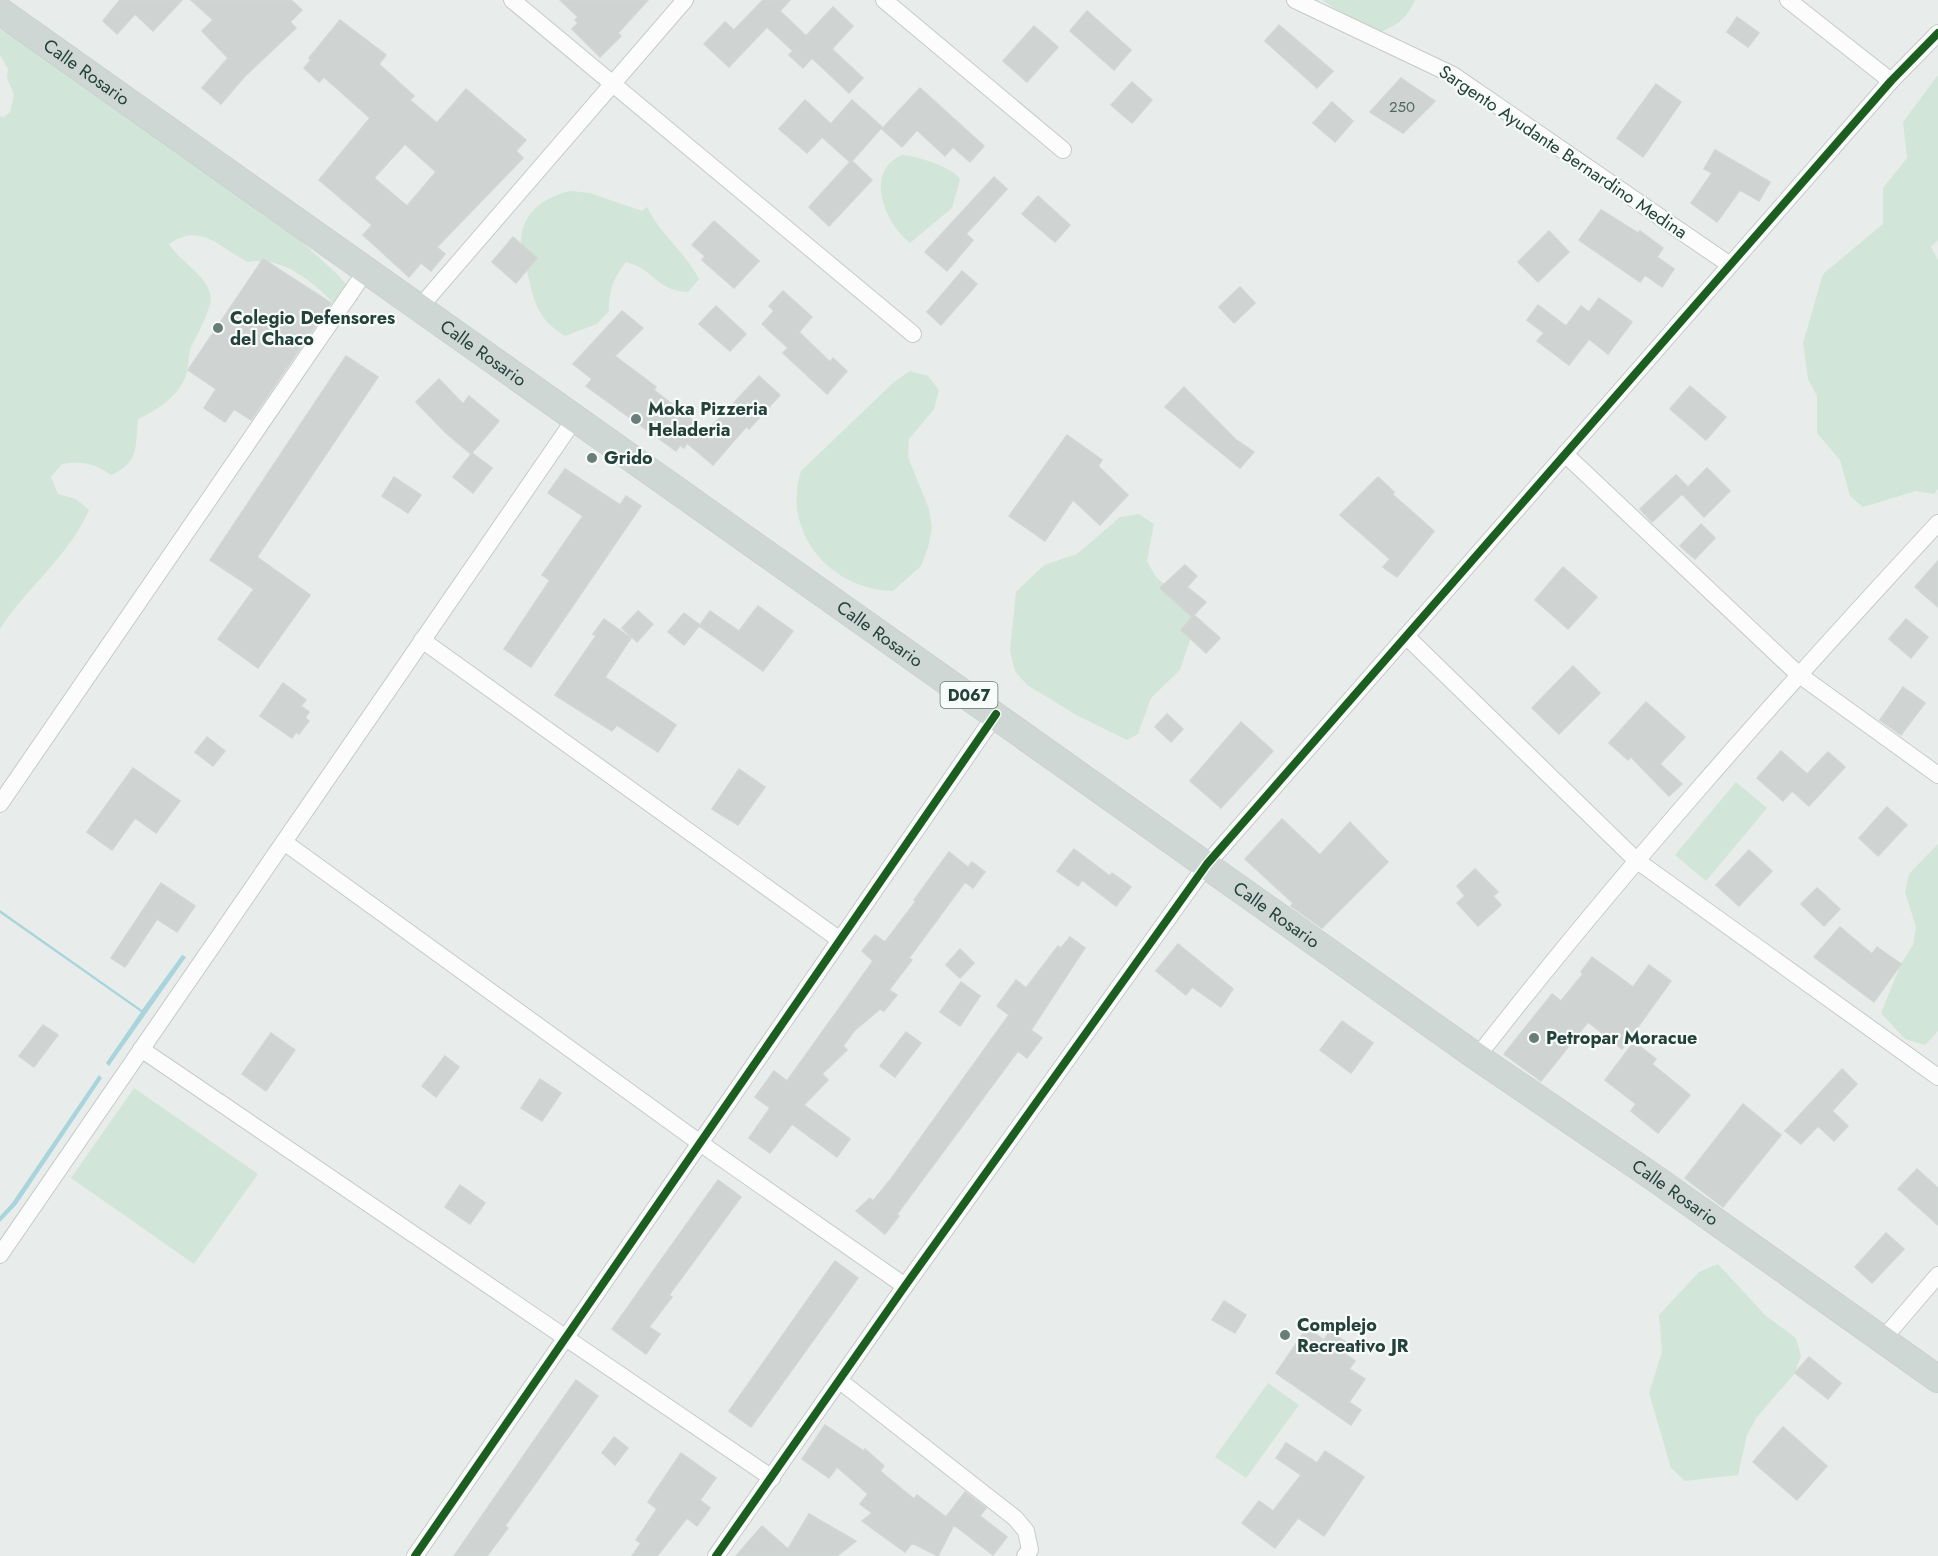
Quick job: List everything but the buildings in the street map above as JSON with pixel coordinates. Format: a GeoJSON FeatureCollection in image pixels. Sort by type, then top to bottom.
{"type":"FeatureCollection","features":[{"type":"Feature","properties":{"kind":"main road","name":"Calle Rosario"},"geometry":{"type":"LineString","coordinates":[[0,11],[996,714],[1477,1057],[1656,1179],[1938,1379]]}},
{"type":"Feature","properties":{"kind":"street"},"geometry":{"type":"LineString","coordinates":[[512,0],[913,334]]}},
{"type":"Feature","properties":{"kind":"street"},"geometry":{"type":"LineString","coordinates":[[420,307],[686,0]]}},
{"type":"Feature","properties":{"kind":"street"},"geometry":{"type":"LineString","coordinates":[[884,0],[1063,150]]}},
{"type":"Feature","properties":{"kind":"street","name":"Sargento Ayudante Bernardino Medina"},"geometry":{"type":"LineString","coordinates":[[1295,0],[1454,75],[1730,265]]}},
{"type":"Feature","properties":{"kind":"street"},"geometry":{"type":"LineString","coordinates":[[1788,0],[1892,81]]}},
{"type":"Feature","properties":{"kind":"street"},"geometry":{"type":"LineString","coordinates":[[716,1556],[905,1286],[1207,864],[1730,265],[1892,81],[1938,33]]}},
{"type":"Feature","properties":{"kind":"street"},"geometry":{"type":"LineString","coordinates":[[0,804],[367,269]]}},
{"type":"Feature","properties":{"kind":"street"},"geometry":{"type":"LineString","coordinates":[[0,1255],[576,417]]}},
{"type":"Feature","properties":{"kind":"street"},"geometry":{"type":"LineString","coordinates":[[1565,454],[1798,674],[1938,775]]}},
{"type":"Feature","properties":{"kind":"street"},"geometry":{"type":"LineString","coordinates":[[1477,1057],[1636,860],[1798,674],[1938,523]]}},
{"type":"Feature","properties":{"kind":"street"},"geometry":{"type":"LineString","coordinates":[[1406,636],[1636,860],[1938,1077]]}},
{"type":"Feature","properties":{"kind":"street"},"geometry":{"type":"LineString","coordinates":[[423,640],[840,940]]}},
{"type":"Feature","properties":{"kind":"street"},"geometry":{"type":"LineString","coordinates":[[415,1556],[567,1339],[996,714]]}},
{"type":"Feature","properties":{"kind":"street"},"geometry":{"type":"LineString","coordinates":[[284,842],[700,1143],[905,1286]]}},
{"type":"Feature","properties":{"kind":"street"},"geometry":{"type":"LineString","coordinates":[[141,1049],[772,1478]]}},
{"type":"Feature","properties":{"kind":"street"},"geometry":{"type":"LineString","coordinates":[[1883,1339],[1938,1275]]}},
{"type":"Feature","properties":{"kind":"street"},"geometry":{"type":"LineString","coordinates":[[840,1381],[1015,1518],[1026,1531],[1029,1550],[1025,1556]]}},
{"type":"Feature","properties":{"kind":"green space"},"geometry":{"type":"Polygon","coordinates":[[[1322,0],[1415,0],[1403,18],[1373,35],[1322,0]]]}},
{"type":"Feature","properties":{"kind":"green space"},"geometry":{"type":"Polygon","coordinates":[[[0,29],[26,44],[283,225],[336,273],[359,299],[346,309],[334,303],[295,271],[267,262],[247,262],[218,243],[200,236],[190,235],[169,244],[200,276],[211,298],[207,314],[191,348],[184,380],[168,401],[138,419],[136,446],[127,465],[111,475],[93,465],[62,464],[51,477],[58,494],[76,499],[89,510],[81,527],[59,557],[22,599],[0,629],[0,116],[4,117],[10,112],[14,95],[7,78],[8,69],[0,55],[0,29]]]}},
{"type":"Feature","properties":{"kind":"green space"},"geometry":{"type":"Polygon","coordinates":[[[1938,75],[1938,240],[1931,247],[1938,260],[1938,489],[1934,494],[1916,491],[1863,507],[1850,496],[1840,460],[1817,433],[1817,396],[1808,379],[1803,343],[1823,274],[1883,224],[1883,188],[1907,158],[1903,122],[1938,75]]]}},
{"type":"Feature","properties":{"kind":"green space"},"geometry":{"type":"Polygon","coordinates":[[[902,155],[916,157],[943,167],[957,175],[960,180],[952,208],[910,243],[893,223],[882,198],[883,173],[890,163],[902,155]]]}},
{"type":"Feature","properties":{"kind":"green space"},"geometry":{"type":"Polygon","coordinates":[[[571,191],[590,193],[642,211],[647,207],[652,217],[687,260],[699,279],[688,292],[668,288],[644,270],[626,262],[613,285],[609,311],[597,324],[565,336],[556,330],[538,309],[522,251],[521,239],[526,220],[537,206],[562,193],[571,191]]]}},
{"type":"Feature","properties":{"kind":"green space"},"geometry":{"type":"Polygon","coordinates":[[[910,371],[928,376],[939,390],[934,409],[909,439],[908,457],[929,509],[932,528],[921,566],[893,591],[870,588],[831,569],[816,554],[805,536],[798,515],[797,494],[801,471],[894,382],[910,371]]]}},
{"type":"Feature","properties":{"kind":"green space"},"geometry":{"type":"Polygon","coordinates":[[[1139,514],[1154,524],[1147,561],[1156,577],[1184,601],[1192,617],[1193,631],[1180,670],[1151,698],[1138,734],[1127,740],[1078,716],[1027,685],[1015,671],[1010,651],[1016,592],[1044,565],[1077,554],[1120,517],[1139,514]]]}},
{"type":"Feature","properties":{"kind":"green space"},"geometry":{"type":"Polygon","coordinates":[[[1736,782],[1767,808],[1706,881],[1675,855],[1736,782]]]}},
{"type":"Feature","properties":{"kind":"green space"},"geometry":{"type":"Polygon","coordinates":[[[1938,844],[1938,1031],[1925,1045],[1905,1039],[1881,1013],[1901,964],[1913,945],[1916,927],[1905,892],[1909,874],[1938,844]]]}},
{"type":"Feature","properties":{"kind":"green space"},"geometry":{"type":"Polygon","coordinates":[[[134,1088],[258,1174],[194,1264],[71,1178],[134,1088]]]}},
{"type":"Feature","properties":{"kind":"green space"},"geometry":{"type":"Polygon","coordinates":[[[1718,1264],[1766,1316],[1796,1338],[1801,1356],[1795,1373],[1757,1417],[1747,1435],[1738,1475],[1685,1481],[1671,1468],[1649,1393],[1662,1352],[1659,1315],[1699,1272],[1718,1264]]]}},
{"type":"Feature","properties":{"kind":"green space"},"geometry":{"type":"Polygon","coordinates":[[[1268,1383],[1299,1405],[1246,1478],[1215,1457],[1268,1383]]]}},
{"type":"Feature","properties":{"kind":"water"},"geometry":{"type":"Polygon","coordinates":[[[0,910],[142,1010],[182,955],[186,957],[109,1066],[106,1063],[141,1012],[0,913],[0,910]]]}},
{"type":"Feature","properties":{"kind":"water"},"geometry":{"type":"Polygon","coordinates":[[[99,1075],[102,1078],[17,1204],[0,1222],[0,1216],[12,1203],[99,1075]]]}},
{"type":"Feature","properties":{"kind":"cycle path"},"geometry":{"type":"LineString","coordinates":[[716,1556],[905,1286],[1207,864],[1891,81],[1938,33]]}},
{"type":"Feature","properties":{"kind":"cycle path"},"geometry":{"type":"LineString","coordinates":[[415,1556],[996,714]]}},
{"type":"Feature","properties":{"kind":"place","name":"Colegio Defensores del Chaco"},"geometry":{"type":"Point","coordinates":[218,328]}},
{"type":"Feature","properties":{"kind":"place","name":"Moka Pizzeria Heladeria"},"geometry":{"type":"Point","coordinates":[636,419]}},
{"type":"Feature","properties":{"kind":"place","name":"Grido"},"geometry":{"type":"Point","coordinates":[592,458]}},
{"type":"Feature","properties":{"kind":"place","name":"Petropar Moracue"},"geometry":{"type":"Point","coordinates":[1534,1038]}},
{"type":"Feature","properties":{"kind":"place","name":"Complejo Recreativo JR"},"geometry":{"type":"Point","coordinates":[1285,1335]}}]}
